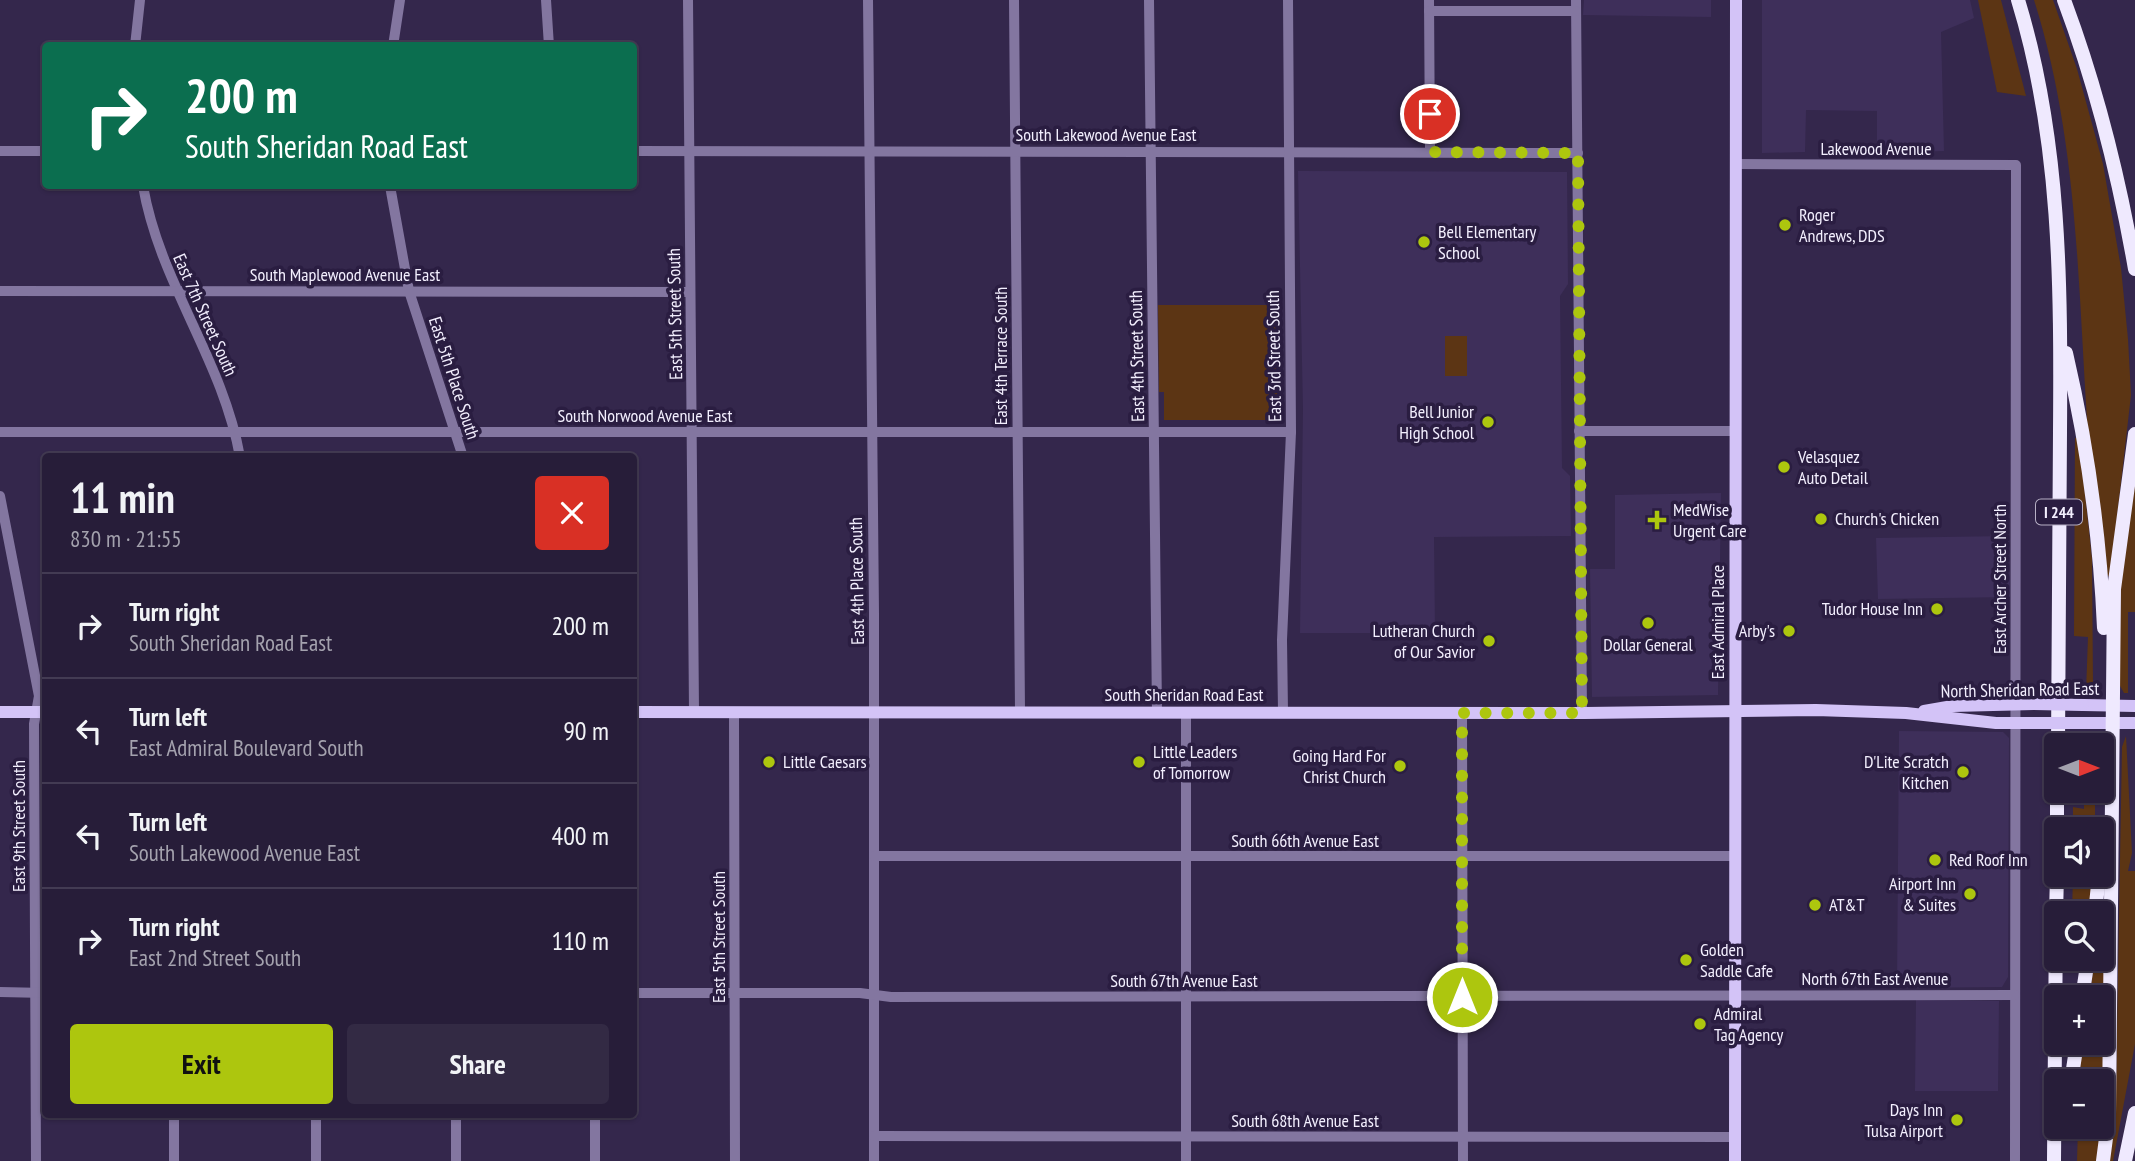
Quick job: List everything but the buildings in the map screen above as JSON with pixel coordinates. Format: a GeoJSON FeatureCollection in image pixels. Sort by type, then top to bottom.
{"type":"FeatureCollection","features":[{"type":"Feature","properties":{"kind":"highway","name":"I 244"},"geometry":{"type":"LineString","coordinates":[[2018,0],[2048,138],[2057,210],[2060,328],[2057,733]]}},
{"type":"Feature","properties":{"kind":"highway"},"geometry":{"type":"LineString","coordinates":[[2064,0],[2095,90],[2110,146],[2135,269]]}},
{"type":"Feature","properties":{"kind":"highway"},"geometry":{"type":"LineString","coordinates":[[2060,328],[2080,414],[2099,554],[2108,705]]}},
{"type":"Feature","properties":{"kind":"highway"},"geometry":{"type":"LineString","coordinates":[[2106,733],[2114,589],[2135,434]]}},
{"type":"Feature","properties":{"kind":"highway"},"geometry":{"type":"LineString","coordinates":[[2103,1161],[2109,1115],[2107,723]]}},
{"type":"Feature","properties":{"kind":"highway"},"geometry":{"type":"LineString","coordinates":[[2053,1161],[2055,971]]}},
{"type":"Feature","properties":{"kind":"highway"},"geometry":{"type":"LineString","coordinates":[[2125,1161],[2135,1113]]}},
{"type":"Feature","properties":{"kind":"highway"},"geometry":{"type":"LineString","coordinates":[[2059,1161],[2062,1139]]}},
{"type":"Feature","properties":{"kind":"main road","name":"East Admiral Place"},"geometry":{"type":"LineString","coordinates":[[1735,1161],[1736,0]]}},
{"type":"Feature","properties":{"kind":"main road","name":"North Sheridan Road East"},"geometry":{"type":"LineString","coordinates":[[1906,713],[1953,706],[2015,704],[2135,706]]}},
{"type":"Feature","properties":{"kind":"main road","name":"North Sheridan Road East"},"geometry":{"type":"LineString","coordinates":[[1735,711],[1906,713],[2015,723],[2135,723]]}},
{"type":"Feature","properties":{"kind":"main road","name":"South Sheridan Road East"},"geometry":{"type":"LineString","coordinates":[[637,712],[1735,711]]}},
{"type":"Feature","properties":{"kind":"main road"},"geometry":{"type":"LineString","coordinates":[[0,712],[41,712]]}},
{"type":"Feature","properties":{"kind":"street"},"geometry":{"type":"LineString","coordinates":[[135,42],[140,0]]}},
{"type":"Feature","properties":{"kind":"street"},"geometry":{"type":"LineString","coordinates":[[394,42],[400,0]]}},
{"type":"Feature","properties":{"kind":"street"},"geometry":{"type":"LineString","coordinates":[[546,0],[549,42]]}},
{"type":"Feature","properties":{"kind":"street","name":"East 5th Street South"},"geometry":{"type":"LineString","coordinates":[[688,0],[694,712]]}},
{"type":"Feature","properties":{"kind":"street","name":"East 4th Place South"},"geometry":{"type":"LineString","coordinates":[[868,0],[874,1161]]}},
{"type":"Feature","properties":{"kind":"street","name":"East 4th Terrace South"},"geometry":{"type":"LineString","coordinates":[[1014,0],[1020,712]]}},
{"type":"Feature","properties":{"kind":"street","name":"East 4th Street South"},"geometry":{"type":"LineString","coordinates":[[1149,0],[1157,712]]}},
{"type":"Feature","properties":{"kind":"street","name":"East 3rd Street South"},"geometry":{"type":"LineString","coordinates":[[1283,712],[1282,640],[1291,432],[1288,0]]}},
{"type":"Feature","properties":{"kind":"street"},"geometry":{"type":"LineString","coordinates":[[1429,0],[1430,152]]}},
{"type":"Feature","properties":{"kind":"street"},"geometry":{"type":"LineString","coordinates":[[1576,0],[1582,713]]}},
{"type":"Feature","properties":{"kind":"street"},"geometry":{"type":"LineString","coordinates":[[1429,11],[1576,11]]}},
{"type":"Feature","properties":{"kind":"street"},"geometry":{"type":"LineString","coordinates":[[0,151],[42,151]]}},
{"type":"Feature","properties":{"kind":"street","name":"South Lakewood Avenue East"},"geometry":{"type":"LineString","coordinates":[[637,151],[1578,153]]}},
{"type":"Feature","properties":{"kind":"street","name":"Lakewood Avenue"},"geometry":{"type":"LineString","coordinates":[[1736,164],[2016,165]]}},
{"type":"Feature","properties":{"kind":"street","name":"East Archer Street North"},"geometry":{"type":"LineString","coordinates":[[2015,1161],[2016,165]]}},
{"type":"Feature","properties":{"kind":"street","name":"East 7th Street South"},"geometry":{"type":"LineString","coordinates":[[144,189],[155,240],[209,359],[236,431],[239,453]]}},
{"type":"Feature","properties":{"kind":"street","name":"East 5th Place South"},"geometry":{"type":"LineString","coordinates":[[391,189],[409,291],[462,453]]}},
{"type":"Feature","properties":{"kind":"street","name":"South Maplewood Avenue East"},"geometry":{"type":"LineString","coordinates":[[0,291],[690,292]]}},
{"type":"Feature","properties":{"kind":"street"},"geometry":{"type":"LineString","coordinates":[[1580,431],[1736,431]]}},
{"type":"Feature","properties":{"kind":"street","name":"South Norwood Avenue East"},"geometry":{"type":"LineString","coordinates":[[0,432],[1291,432]]}},
{"type":"Feature","properties":{"kind":"street","name":"East 9th Street South"},"geometry":{"type":"LineString","coordinates":[[0,496],[41,712],[34,724],[40,993],[36,1161]]}},
{"type":"Feature","properties":{"kind":"street","name":"East 5th Street South"},"geometry":{"type":"LineString","coordinates":[[734,712],[735,1161]]}},
{"type":"Feature","properties":{"kind":"street"},"geometry":{"type":"LineString","coordinates":[[1186,712],[1186,1161]]}},
{"type":"Feature","properties":{"kind":"street"},"geometry":{"type":"LineString","coordinates":[[1462,713],[1463,1161]]}},
{"type":"Feature","properties":{"kind":"street","name":"South 66th Avenue East"},"geometry":{"type":"LineString","coordinates":[[874,856],[1735,856]]}},
{"type":"Feature","properties":{"kind":"street"},"geometry":{"type":"LineString","coordinates":[[0,992],[40,993]]}},
{"type":"Feature","properties":{"kind":"street","name":"South 67th Avenue East"},"geometry":{"type":"LineString","coordinates":[[637,993],[860,993],[891,997],[1735,996]]}},
{"type":"Feature","properties":{"kind":"street","name":"North 67th East Avenue"},"geometry":{"type":"LineString","coordinates":[[1735,996],[2015,995]]}},
{"type":"Feature","properties":{"kind":"street"},"geometry":{"type":"LineString","coordinates":[[174,1118],[174,1161]]}},
{"type":"Feature","properties":{"kind":"street"},"geometry":{"type":"LineString","coordinates":[[316,1118],[316,1161]]}},
{"type":"Feature","properties":{"kind":"street"},"geometry":{"type":"LineString","coordinates":[[456,1118],[456,1161]]}},
{"type":"Feature","properties":{"kind":"street"},"geometry":{"type":"LineString","coordinates":[[595,1118],[595,1161]]}},
{"type":"Feature","properties":{"kind":"street","name":"South 68th Avenue East"},"geometry":{"type":"LineString","coordinates":[[874,1136],[1735,1137]]}},
{"type":"Feature","properties":{"kind":"shaded area"},"geometry":{"type":"Polygon","coordinates":[[[1584,0],[1711,0],[1711,17],[1583,15],[1584,0]]]}},
{"type":"Feature","properties":{"kind":"shaded area"},"geometry":{"type":"Polygon","coordinates":[[[1762,0],[1970,0],[1974,18],[1941,32],[1944,151],[1877,153],[1877,111],[1806,110],[1805,152],[1762,153],[1762,0]]]}},
{"type":"Feature","properties":{"kind":"shaded area"},"geometry":{"type":"Polygon","coordinates":[[[1978,0],[2001,0],[2026,96],[1997,92],[1978,0]]]}},
{"type":"Feature","properties":{"kind":"shaded area"},"geometry":{"type":"Polygon","coordinates":[[[2034,0],[2053,0],[2077,69],[2103,164],[2121,268],[2131,395],[2110,578],[2106,573],[2088,439],[2078,261],[2067,155],[2048,51],[2034,0]]]}},
{"type":"Feature","properties":{"kind":"shaded area"},"geometry":{"type":"Polygon","coordinates":[[[1298,171],[1567,172],[1568,284],[1560,296],[1562,468],[1570,476],[1571,536],[1434,537],[1435,633],[1300,633],[1303,409],[1298,171]]]}},
{"type":"Feature","properties":{"kind":"shaded area"},"geometry":{"type":"Polygon","coordinates":[[[1158,305],[1279,305],[1279,420],[1164,420],[1164,392],[1159,392],[1158,305]]]}},
{"type":"Feature","properties":{"kind":"shaded area"},"geometry":{"type":"Polygon","coordinates":[[[1445,336],[1467,336],[1467,376],[1445,376],[1445,336]]]}},
{"type":"Feature","properties":{"kind":"shaded area"},"geometry":{"type":"Polygon","coordinates":[[[2079,437],[2092,559],[2093,686],[2086,692],[2088,637],[2074,636],[2075,438],[2079,437]]]}},
{"type":"Feature","properties":{"kind":"shaded area"},"geometry":{"type":"Polygon","coordinates":[[[2135,471],[2135,612],[2128,612],[2128,693],[2124,693],[2119,684],[2121,576],[2135,471]]]}},
{"type":"Feature","properties":{"kind":"shaded area"},"geometry":{"type":"Polygon","coordinates":[[[1721,493],[1718,695],[1592,697],[1590,569],[1615,569],[1615,495],[1721,493]]]}},
{"type":"Feature","properties":{"kind":"shaded area"},"geometry":{"type":"Polygon","coordinates":[[[2009,536],[2010,597],[1878,599],[1876,538],[2009,536]]]}},
{"type":"Feature","properties":{"kind":"shaded area"},"geometry":{"type":"Polygon","coordinates":[[[1899,731],[2003,732],[2009,738],[2008,977],[2002,987],[1897,988],[1899,731]]]}},
{"type":"Feature","properties":{"kind":"shaded area"},"geometry":{"type":"Polygon","coordinates":[[[2126,736],[2132,853],[2128,871],[2135,871],[2135,1044],[2113,1161],[2108,1161],[2110,1139],[2114,1139],[2116,1088],[2122,747],[2126,736]]]}},
{"type":"Feature","properties":{"kind":"shaded area"},"geometry":{"type":"Polygon","coordinates":[[[2084,803],[2095,803],[2095,817],[2073,817],[2073,807],[2084,809],[2084,803]]]}},
{"type":"Feature","properties":{"kind":"shaded area"},"geometry":{"type":"Polygon","coordinates":[[[2073,887],[2093,887],[2091,901],[2072,901],[2073,887]]]}},
{"type":"Feature","properties":{"kind":"shaded area"},"geometry":{"type":"Polygon","coordinates":[[[2093,971],[2106,971],[2106,985],[2091,985],[2093,971]]]}},
{"type":"Feature","properties":{"kind":"shaded area"},"geometry":{"type":"Polygon","coordinates":[[[1916,1000],[1999,1001],[1998,1091],[1915,1091],[1916,1000]]]}},
{"type":"Feature","properties":{"kind":"shaded area"},"geometry":{"type":"Polygon","coordinates":[[[2081,1055],[2105,1055],[2105,1069],[2080,1069],[2081,1055]]]}},
{"type":"Feature","properties":{"kind":"shaded area"},"geometry":{"type":"Polygon","coordinates":[[[2078,1139],[2101,1139],[2099,1161],[2077,1161],[2078,1139]]]}},
{"type":"Feature","properties":{"kind":"place","name":"Roger Andrews, DDS"},"geometry":{"type":"Point","coordinates":[1785,225]}},
{"type":"Feature","properties":{"kind":"place","name":"Bell Elementary School"},"geometry":{"type":"Point","coordinates":[1424,242]}},
{"type":"Feature","properties":{"kind":"place","name":"Bell Junior High School"},"geometry":{"type":"Point","coordinates":[1488,422]}},
{"type":"Feature","properties":{"kind":"place","name":"Velasquez Auto Detail"},"geometry":{"type":"Point","coordinates":[1784,467]}},
{"type":"Feature","properties":{"kind":"place","name":"Church's Chicken"},"geometry":{"type":"Point","coordinates":[1821,519]}},
{"type":"Feature","properties":{"kind":"place","name":"MedWise Urgent Care"},"geometry":{"type":"Point","coordinates":[1657,520]}},
{"type":"Feature","properties":{"kind":"place","name":"Tudor House Inn"},"geometry":{"type":"Point","coordinates":[1937,609]}},
{"type":"Feature","properties":{"kind":"place","name":"Dollar General"},"geometry":{"type":"Point","coordinates":[1648,623]}},
{"type":"Feature","properties":{"kind":"place","name":"Arby's"},"geometry":{"type":"Point","coordinates":[1789,631]}},
{"type":"Feature","properties":{"kind":"place","name":"Lutheran Church of Our Savior"},"geometry":{"type":"Point","coordinates":[1489,641]}},
{"type":"Feature","properties":{"kind":"place","name":"Little Caesars"},"geometry":{"type":"Point","coordinates":[769,762]}},
{"type":"Feature","properties":{"kind":"place","name":"Little Leaders of Tomorrow"},"geometry":{"type":"Point","coordinates":[1139,762]}},
{"type":"Feature","properties":{"kind":"place","name":"Going Hard For Christ Church"},"geometry":{"type":"Point","coordinates":[1400,766]}},
{"type":"Feature","properties":{"kind":"place","name":"D'Lite Scratch Kitchen"},"geometry":{"type":"Point","coordinates":[1963,772]}},
{"type":"Feature","properties":{"kind":"place","name":"Red Roof Inn"},"geometry":{"type":"Point","coordinates":[1935,860]}},
{"type":"Feature","properties":{"kind":"place","name":"Airport Inn & Suites"},"geometry":{"type":"Point","coordinates":[1970,894]}},
{"type":"Feature","properties":{"kind":"place","name":"AT&T"},"geometry":{"type":"Point","coordinates":[1815,905]}},
{"type":"Feature","properties":{"kind":"place","name":"Golden Saddle Cafe"},"geometry":{"type":"Point","coordinates":[1686,960]}},
{"type":"Feature","properties":{"kind":"place","name":"Admiral Tag Agency"},"geometry":{"type":"Point","coordinates":[1700,1024]}},
{"type":"Feature","properties":{"kind":"place","name":"Days Inn Tulsa Airport"},"geometry":{"type":"Point","coordinates":[1957,1120]}},
{"type":"Feature","properties":{"kind":"route"},"geometry":{"type":"LineString","coordinates":[[1430,114],[1430,152],[1578,153],[1582,713],[1462,713],[1462,997]]}}]}
